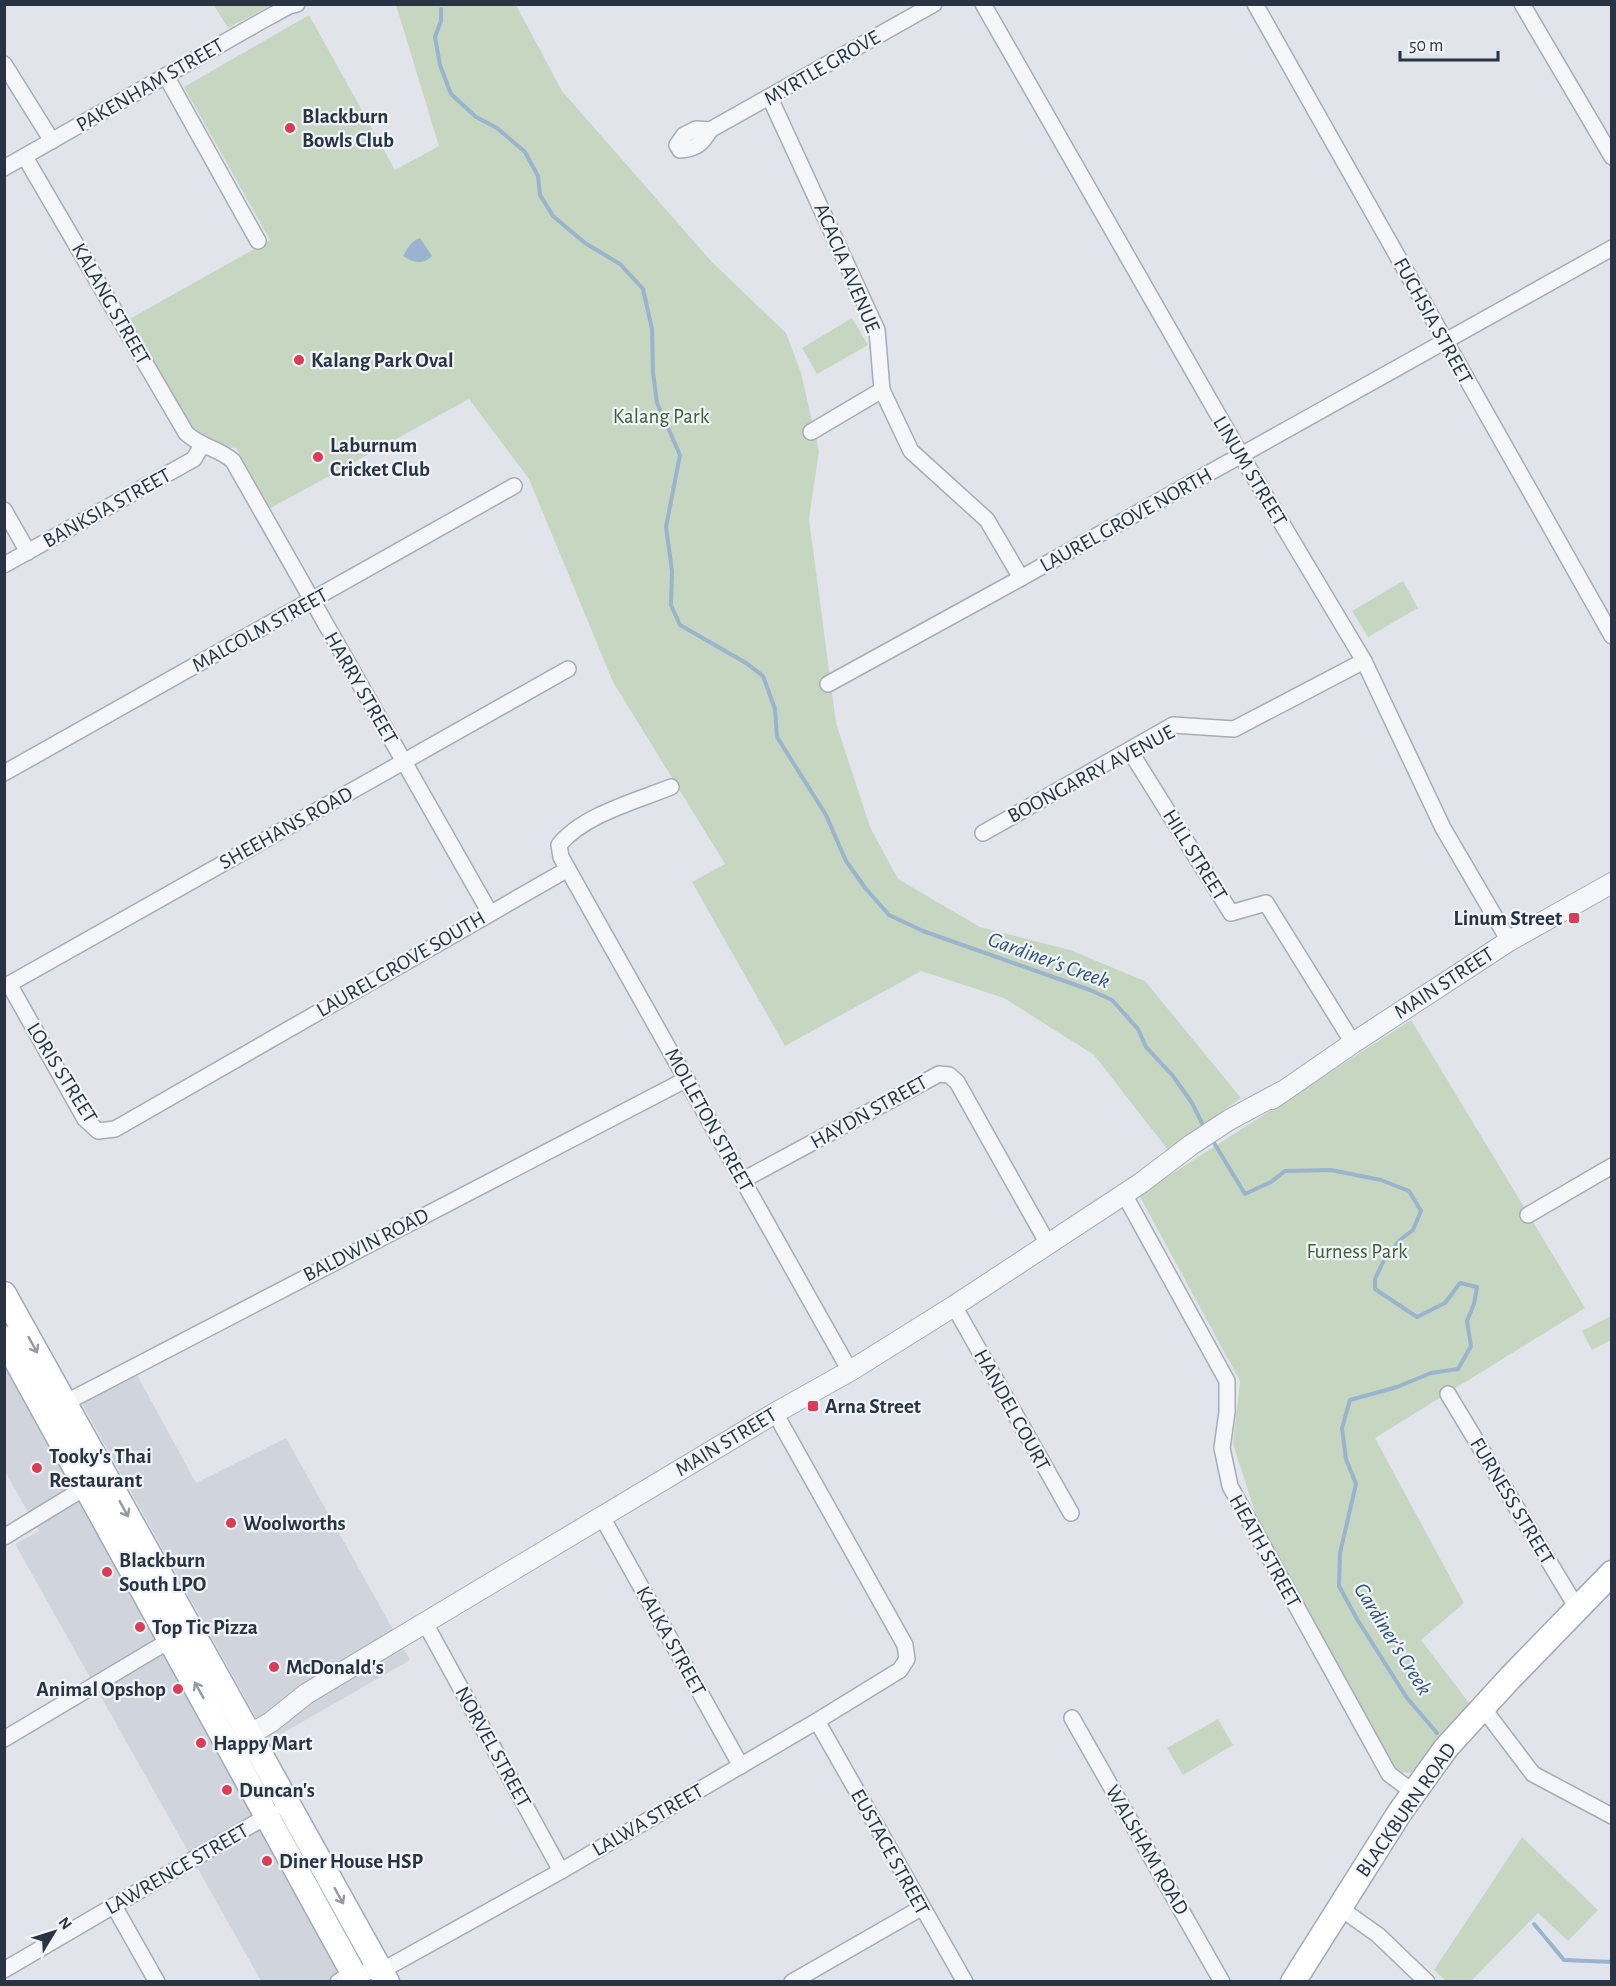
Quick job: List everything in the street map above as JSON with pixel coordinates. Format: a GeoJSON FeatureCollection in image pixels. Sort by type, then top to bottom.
{"type":"FeatureCollection","features":[{"type":"Feature","properties":{"kind":"main road"},"geometry":{"type":"LineString","coordinates":[[4,1294],[56,1408],[86,1487],[240,1733],[278,1809],[350,1979]]}},
{"type":"Feature","properties":{"kind":"main road"},"geometry":{"type":"LineString","coordinates":[[4,1338],[56,1408],[180,1634]]}},
{"type":"Feature","properties":{"kind":"main road","name":"BLACKBURN ROAD"},"geometry":{"type":"LineString","coordinates":[[1293,1982],[1413,1792],[1446,1748],[1611,1573]]}},
{"type":"Feature","properties":{"kind":"main road"},"geometry":{"type":"LineString","coordinates":[[278,1809],[384,1976]]}},
{"type":"Feature","properties":{"kind":"street","name":"PAKENHAM STREET"},"geometry":{"type":"LineString","coordinates":[[4,168],[289,6],[297,4]]}},
{"type":"Feature","properties":{"kind":"street","name":"MYRTLE GROVE"},"geometry":{"type":"LineString","coordinates":[[710,130],[934,4]]}},
{"type":"Feature","properties":{"kind":"street","name":"LINUM STREET"},"geometry":{"type":"LineString","coordinates":[[983,4],[1240,455],[1364,661],[1443,828],[1509,941]]}},
{"type":"Feature","properties":{"kind":"street","name":"FUCHSIA STREET"},"geometry":{"type":"LineString","coordinates":[[1255,4],[1611,636]]}},
{"type":"Feature","properties":{"kind":"street"},"geometry":{"type":"LineString","coordinates":[[1522,4],[1611,157]]}},
{"type":"Feature","properties":{"kind":"street"},"geometry":{"type":"LineString","coordinates":[[4,64],[52,141]]}},
{"type":"Feature","properties":{"kind":"street"},"geometry":{"type":"LineString","coordinates":[[166,76],[258,241]]}},
{"type":"Feature","properties":{"kind":"street","name":"ACACIA AVENUE"},"geometry":{"type":"LineString","coordinates":[[770,98],[877,330],[882,390],[911,451],[987,520],[1021,578]]}},
{"type":"Feature","properties":{"kind":"street","name":"KALANG STREET"},"geometry":{"type":"LineString","coordinates":[[24,157],[186,433],[202,445]]}},
{"type":"Feature","properties":{"kind":"street","name":"LAUREL GROVE NORTH"},"geometry":{"type":"LineString","coordinates":[[828,684],[1611,248]]}},
{"type":"Feature","properties":{"kind":"street"},"geometry":{"type":"LineString","coordinates":[[811,432],[882,390]]}},
{"type":"Feature","properties":{"kind":"street","name":"BANKSIA STREET"},"geometry":{"type":"LineString","coordinates":[[4,564],[194,459],[202,445]]}},
{"type":"Feature","properties":{"kind":"street","name":"HARRY STREET"},"geometry":{"type":"LineString","coordinates":[[202,445],[224,453],[233,461],[490,913]]}},
{"type":"Feature","properties":{"kind":"street","name":"MALCOLM STREET"},"geometry":{"type":"LineString","coordinates":[[4,773],[514,486]]}},
{"type":"Feature","properties":{"kind":"street"},"geometry":{"type":"LineString","coordinates":[[4,510],[28,552]]}},
{"type":"Feature","properties":{"kind":"street","name":"BOONGARRY AVENUE"},"geometry":{"type":"LineString","coordinates":[[983,833],[1173,725],[1234,729],[1364,661]]}},
{"type":"Feature","properties":{"kind":"street","name":"SHEEHANS ROAD"},"geometry":{"type":"LineString","coordinates":[[7,985],[568,669]]}},
{"type":"Feature","properties":{"kind":"street","name":"HILL STREET"},"geometry":{"type":"LineString","coordinates":[[1130,751],[1231,913],[1266,903],[1353,1043]]}},
{"type":"Feature","properties":{"kind":"street"},"geometry":{"type":"LineString","coordinates":[[568,869],[561,857],[559,845],[568,834],[607,812],[671,787]]}},
{"type":"Feature","properties":{"kind":"street","name":"LAUREL GROVE SOUTH"},"geometry":{"type":"LineString","coordinates":[[98,1131],[115,1129],[568,869]]}},
{"type":"Feature","properties":{"kind":"street","name":"MOLLETON STREET"},"geometry":{"type":"LineString","coordinates":[[568,869],[850,1371]]}},
{"type":"Feature","properties":{"kind":"street","name":"MAIN STREET"},"geometry":{"type":"LineString","coordinates":[[240,1733],[271,1722],[306,1694],[775,1413],[850,1371],[1208,1140],[1239,1126],[1281,1092],[1509,941],[1611,884]]}},
{"type":"Feature","properties":{"kind":"street","name":"LORIS STREET"},"geometry":{"type":"LineString","coordinates":[[7,985],[85,1119],[98,1131]]}},
{"type":"Feature","properties":{"kind":"street","name":"HAYDN STREET"},"geometry":{"type":"LineString","coordinates":[[743,1180],[939,1074],[949,1075],[957,1082],[1048,1244]]}},
{"type":"Feature","properties":{"kind":"street","name":"BALDWIN ROAD"},"geometry":{"type":"LineString","coordinates":[[56,1408],[687,1079]]}},
{"type":"Feature","properties":{"kind":"street"},"geometry":{"type":"LineString","coordinates":[[1528,1215],[1611,1166]]}},
{"type":"Feature","properties":{"kind":"street","name":"HEATH STREET"},"geometry":{"type":"LineString","coordinates":[[1124,1194],[1227,1381],[1227,1413],[1222,1448],[1230,1486],[1389,1774],[1413,1792]]}},
{"type":"Feature","properties":{"kind":"street","name":"HANDEL COURT"},"geometry":{"type":"LineString","coordinates":[[954,1306],[1071,1513]]}},
{"type":"Feature","properties":{"kind":"street","name":"FURNESS STREET"},"geometry":{"type":"LineString","coordinates":[[1448,1394],[1577,1608]]}},
{"type":"Feature","properties":{"kind":"street","name":"LALWA STREET"},"geometry":{"type":"LineString","coordinates":[[384,1976],[900,1670],[907,1659],[905,1645],[775,1413]]}},
{"type":"Feature","properties":{"kind":"street"},"geometry":{"type":"LineString","coordinates":[[4,1537],[86,1487]]}},
{"type":"Feature","properties":{"kind":"street","name":"KALKA STREET"},"geometry":{"type":"LineString","coordinates":[[602,1517],[741,1766]]}},
{"type":"Feature","properties":{"kind":"street","name":"NORVEL STREET"},"geometry":{"type":"LineString","coordinates":[[425,1623],[561,1871]]}},
{"type":"Feature","properties":{"kind":"street"},"geometry":{"type":"LineString","coordinates":[[4,1739],[180,1634]]}},
{"type":"Feature","properties":{"kind":"street"},"geometry":{"type":"LineString","coordinates":[[1483,1708],[1533,1774],[1611,1816]]}},
{"type":"Feature","properties":{"kind":"street","name":"WALSHAM ROAD"},"geometry":{"type":"LineString","coordinates":[[1072,1718],[1222,1982]]}},
{"type":"Feature","properties":{"kind":"street","name":"EUSTACE STREET"},"geometry":{"type":"LineString","coordinates":[[817,1721],[964,1982]]}},
{"type":"Feature","properties":{"kind":"street","name":"LAWRENCE STREET"},"geometry":{"type":"LineString","coordinates":[[4,1970],[278,1809]]}},
{"type":"Feature","properties":{"kind":"street"},"geometry":{"type":"LineString","coordinates":[[114,1906],[157,1982]]}},
{"type":"Feature","properties":{"kind":"street"},"geometry":{"type":"LineString","coordinates":[[792,1982],[921,1908]]}},
{"type":"Feature","properties":{"kind":"street"},"geometry":{"type":"LineString","coordinates":[[1340,1908],[1378,1935],[1427,1982]]}},
{"type":"Feature","properties":{"kind":"street"},"geometry":{"type":"LineString","coordinates":[[350,1979],[384,1976]]}},
{"type":"Feature","properties":{"kind":"shaded area"},"geometry":{"type":"Polygon","coordinates":[[[4,1352],[346,1981],[261,1981],[15,1544],[39,1531],[5,1472],[4,1352]]]}},
{"type":"Feature","properties":{"kind":"shaded area"},"geometry":{"type":"Polygon","coordinates":[[[130,1362],[196,1483],[286,1438],[410,1660],[269,1741],[75,1391],[130,1362]]]}},
{"type":"Feature","properties":{"kind":"green space"},"geometry":{"type":"Polygon","coordinates":[[[214,5],[271,5],[228,28],[214,5]]]}},
{"type":"Feature","properties":{"kind":"green space","name":"Kalang Park"},"geometry":{"type":"Polygon","coordinates":[[[396,5],[516,5],[562,91],[711,261],[786,333],[801,373],[819,451],[809,519],[836,723],[870,827],[898,879],[980,927],[1070,950],[1145,981],[1241,1098],[1168,1150],[1094,1055],[1004,998],[921,971],[785,1046],[692,882],[725,864],[613,682],[529,479],[469,399],[269,509],[236,448],[202,445],[194,441],[126,321],[270,240],[184,87],[309,15],[395,170],[439,146],[396,5]]]}},
{"type":"Feature","properties":{"kind":"green space"},"geometry":{"type":"Polygon","coordinates":[[[852,318],[868,345],[817,374],[802,348],[852,318]]]}},
{"type":"Feature","properties":{"kind":"green space"},"geometry":{"type":"Polygon","coordinates":[[[1403,581],[1418,608],[1368,637],[1352,611],[1403,581]]]}},
{"type":"Feature","properties":{"kind":"green space","name":"Furness Park"},"geometry":{"type":"Polygon","coordinates":[[[1411,1020],[1585,1308],[1375,1438],[1464,1603],[1421,1640],[1473,1708],[1411,1773],[1398,1772],[1258,1521],[1233,1444],[1240,1381],[1139,1195],[1411,1020]]]}},
{"type":"Feature","properties":{"kind":"green space"},"geometry":{"type":"Polygon","coordinates":[[[1611,1316],[1611,1340],[1592,1350],[1582,1331],[1611,1316]]]}},
{"type":"Feature","properties":{"kind":"green space"},"geometry":{"type":"Polygon","coordinates":[[[1218,1719],[1233,1745],[1183,1775],[1167,1748],[1218,1719]]]}},
{"type":"Feature","properties":{"kind":"green space"},"geometry":{"type":"Polygon","coordinates":[[[1522,1837],[1598,1910],[1568,1941],[1538,1913],[1471,1981],[1446,1981],[1434,1970],[1522,1837]]]}},
{"type":"Feature","properties":{"kind":"water"},"geometry":{"type":"Polygon","coordinates":[[[420,238],[432,256],[425,261],[418,262],[403,256],[412,243],[420,238]]]}},
{"type":"Feature","properties":{"kind":"waterway","name":"Gardiner's Creek"},"geometry":{"type":"LineString","coordinates":[[441,9],[441,21],[435,37],[440,65],[451,94],[476,117],[497,128],[525,152],[538,176],[540,195],[553,216],[585,243],[620,264],[643,289],[652,329],[653,373],[657,403],[680,455],[666,527],[672,571],[671,605],[680,625],[746,663],[763,676],[775,709],[777,737],[826,815],[846,861],[889,915],[923,931],[1090,990],[1112,1000],[1138,1029],[1146,1047],[1173,1076],[1192,1103],[1205,1129]]}},
{"type":"Feature","properties":{"kind":"waterway","name":"Gardiner's Creek"},"geometry":{"type":"LineString","coordinates":[[1211,1138],[1245,1194],[1271,1182],[1285,1171],[1331,1170],[1381,1180],[1409,1191],[1421,1211],[1413,1230],[1400,1240],[1384,1260],[1375,1279],[1375,1289],[1417,1317],[1445,1303],[1460,1283],[1477,1287],[1474,1304],[1467,1321],[1471,1346],[1458,1369],[1431,1373],[1397,1387],[1350,1400],[1342,1428],[1346,1459],[1356,1484],[1340,1553],[1339,1586],[1407,1698],[1437,1733]]}},
{"type":"Feature","properties":{"kind":"waterway"},"geometry":{"type":"LineString","coordinates":[[1534,1924],[1564,1960],[1612,1962]]}},
{"type":"Feature","properties":{"kind":"place","name":"Blackburn Bowls Club"},"geometry":{"type":"Point","coordinates":[290,128]}},
{"type":"Feature","properties":{"kind":"place","name":"Kalang Park Oval"},"geometry":{"type":"Point","coordinates":[299,360]}},
{"type":"Feature","properties":{"kind":"place","name":"Laburnum Cricket Club"},"geometry":{"type":"Point","coordinates":[318,457]}},
{"type":"Feature","properties":{"kind":"place","name":"Linum Street"},"geometry":{"type":"Point","coordinates":[1574,918]}},
{"type":"Feature","properties":{"kind":"place","name":"Arna Street"},"geometry":{"type":"Point","coordinates":[813,1406]}},
{"type":"Feature","properties":{"kind":"place","name":"Tooky's Thai Restaurant"},"geometry":{"type":"Point","coordinates":[37,1468]}},
{"type":"Feature","properties":{"kind":"place","name":"Woolworths"},"geometry":{"type":"Point","coordinates":[231,1523]}},
{"type":"Feature","properties":{"kind":"place","name":"Blackburn South LPO"},"geometry":{"type":"Point","coordinates":[107,1572]}},
{"type":"Feature","properties":{"kind":"place","name":"Top Tic Pizza"},"geometry":{"type":"Point","coordinates":[140,1627]}},
{"type":"Feature","properties":{"kind":"place","name":"McDonald's"},"geometry":{"type":"Point","coordinates":[274,1667]}},
{"type":"Feature","properties":{"kind":"place","name":"Animal Opshop"},"geometry":{"type":"Point","coordinates":[178,1689]}},
{"type":"Feature","properties":{"kind":"place","name":"Happy Mart"},"geometry":{"type":"Point","coordinates":[201,1743]}},
{"type":"Feature","properties":{"kind":"place","name":"Duncan's"},"geometry":{"type":"Point","coordinates":[227,1790]}},
{"type":"Feature","properties":{"kind":"place","name":"Diner House HSP"},"geometry":{"type":"Point","coordinates":[267,1861]}}]}
